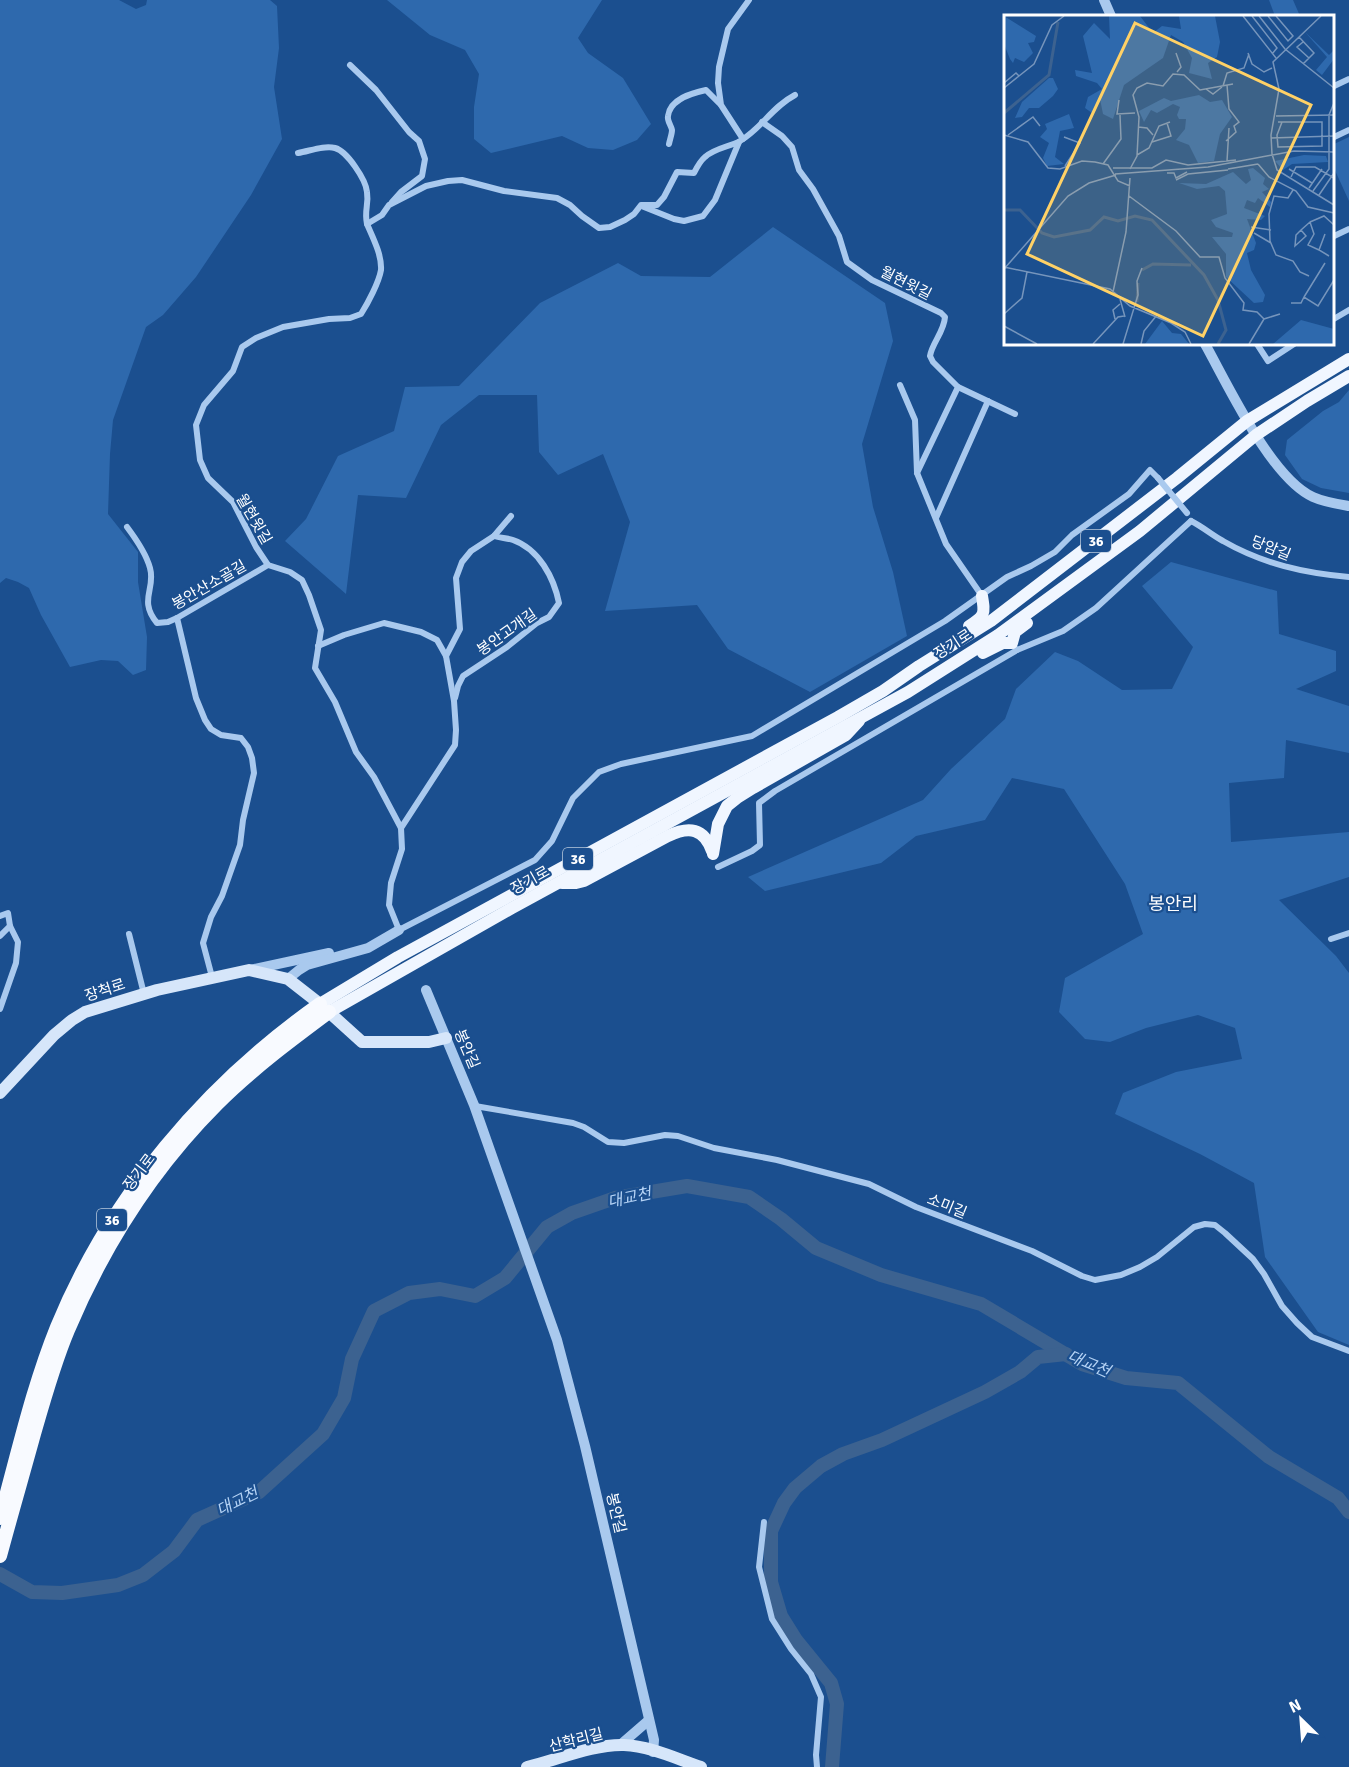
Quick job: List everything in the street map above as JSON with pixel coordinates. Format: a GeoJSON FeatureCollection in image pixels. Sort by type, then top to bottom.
{"type":"FeatureCollection","features":[{"type":"Feature","properties":{"kind":"highway","name":"장기로"},"geometry":{"type":"LineString","coordinates":[[0,1556],[35,1390],[57,1328],[78,1281],[102,1237],[134,1186],[173,1137],[209,1098],[283,1031],[324,1008]]}},
{"type":"Feature","properties":{"kind":"highway","name":"장기로"},"geometry":{"type":"LineString","coordinates":[[0,1518],[10,1502]]}},
{"type":"Feature","properties":{"kind":"main road","name":"장기로"},"geometry":{"type":"LineString","coordinates":[[324,1008],[398,957],[883,691],[991,621],[1247,421],[1349,359]]}},
{"type":"Feature","properties":{"kind":"main road","name":"장기로"},"geometry":{"type":"LineString","coordinates":[[324,1008],[557,884],[908,692],[998,635],[1140,531],[1256,435],[1307,400],[1349,376]]}},
{"type":"Feature","properties":{"kind":"main road"},"geometry":{"type":"LineString","coordinates":[[908,692],[930,687],[992,648],[1004,643],[1014,646],[1015,632],[1131,546],[1140,531]]}},
{"type":"Feature","properties":{"kind":"main road"},"geometry":{"type":"LineString","coordinates":[[982,596],[998,606],[1026,585],[1043,582]]}},
{"type":"Feature","properties":{"kind":"main road"},"geometry":{"type":"LineString","coordinates":[[919,666],[922,654],[981,618],[985,611],[982,596]]}},
{"type":"Feature","properties":{"kind":"main road"},"geometry":{"type":"LineString","coordinates":[[557,884],[584,881],[682,830],[703,834],[708,839],[714,854],[718,824],[727,806],[753,788],[846,735],[862,716]]}},
{"type":"Feature","properties":{"kind":"main road"},"geometry":{"type":"LineString","coordinates":[[249,970],[288,979],[362,1042],[429,1042],[446,1038]]}},
{"type":"Feature","properties":{"kind":"main road","name":"장척로"},"geometry":{"type":"LineString","coordinates":[[0,1093],[54,1035],[72,1020],[97,1007],[212,977],[249,970]]}},
{"type":"Feature","properties":{"kind":"main road","name":"산학리길"},"geometry":{"type":"LineString","coordinates":[[527,1767],[619,1746],[637,1747],[701,1767]]}},
{"type":"Feature","properties":{"kind":"street"},"geometry":{"type":"LineString","coordinates":[[721,105],[718,83],[719,67],[728,28],[749,0]]}},
{"type":"Feature","properties":{"kind":"street"},"geometry":{"type":"LineString","coordinates":[[1104,0],[1111,15]]}},
{"type":"Feature","properties":{"kind":"street"},"geometry":{"type":"LineString","coordinates":[[350,65],[376,90],[409,132],[420,141],[425,159],[422,176],[401,192],[382,215],[368,224]]}},
{"type":"Feature","properties":{"kind":"street"},"geometry":{"type":"LineString","coordinates":[[1334,86],[1349,79]]}},
{"type":"Feature","properties":{"kind":"street"},"geometry":{"type":"LineString","coordinates":[[669,144],[672,132],[667,118],[668,113],[685,96],[706,90],[721,105],[741,140]]}},
{"type":"Feature","properties":{"kind":"street"},"geometry":{"type":"LineString","coordinates":[[641,205],[657,205],[664,197],[677,172],[694,172],[705,156],[741,140],[762,123],[783,101],[795,95]]}},
{"type":"Feature","properties":{"kind":"street","name":"월현윗길"},"geometry":{"type":"LineString","coordinates":[[762,123],[782,136],[792,147],[799,170],[813,189],[839,236],[848,262],[872,280],[941,313],[945,318],[945,323],[930,356],[958,387]]}},
{"type":"Feature","properties":{"kind":"street"},"geometry":{"type":"LineString","coordinates":[[1334,137],[1349,130]]}},
{"type":"Feature","properties":{"kind":"street"},"geometry":{"type":"LineString","coordinates":[[641,205],[684,221],[703,216],[715,200],[741,140]]}},
{"type":"Feature","properties":{"kind":"street","name":"월현윗길"},"geometry":{"type":"LineString","coordinates":[[298,153],[337,148],[345,154],[363,179],[367,190],[364,213],[379,255],[381,270],[361,314],[350,318],[329,319],[283,327],[256,338],[242,347],[233,371],[204,405],[195,425],[200,460],[208,478],[233,502],[256,548],[268,565],[290,572],[302,580],[321,630],[315,668],[357,752],[374,777],[401,828]]}},
{"type":"Feature","properties":{"kind":"street"},"geometry":{"type":"LineString","coordinates":[[389,205],[426,186],[462,180],[504,191],[557,198],[570,205],[599,228],[610,227],[625,220],[641,205]]}},
{"type":"Feature","properties":{"kind":"street"},"geometry":{"type":"LineString","coordinates":[[1334,236],[1349,229]]}},
{"type":"Feature","properties":{"kind":"street"},"geometry":{"type":"LineString","coordinates":[[1334,319],[1349,310]]}},
{"type":"Feature","properties":{"kind":"street"},"geometry":{"type":"LineString","coordinates":[[1206,345],[1247,421],[1285,476],[1297,488],[1312,497],[1349,506]]}},
{"type":"Feature","properties":{"kind":"street"},"geometry":{"type":"LineString","coordinates":[[1258,345],[1268,361],[1292,345]]}},
{"type":"Feature","properties":{"kind":"street"},"geometry":{"type":"LineString","coordinates":[[900,385],[915,420],[917,473],[946,544],[982,596]]}},
{"type":"Feature","properties":{"kind":"street"},"geometry":{"type":"LineString","coordinates":[[917,473],[958,387],[1014,414]]}},
{"type":"Feature","properties":{"kind":"street"},"geometry":{"type":"LineString","coordinates":[[936,518],[988,401]]}},
{"type":"Feature","properties":{"kind":"street"},"geometry":{"type":"LineString","coordinates":[[288,979],[310,964],[368,948],[535,860],[552,841],[573,798],[599,772],[621,764],[752,736],[945,621],[1007,577],[1055,552],[1072,535],[1129,494],[1150,470],[1187,513],[1191,521],[1096,608],[1063,632],[1014,646],[775,791],[759,803],[760,845],[718,867]]}},
{"type":"Feature","properties":{"kind":"street","name":"봉안고개길"},"geometry":{"type":"LineString","coordinates":[[401,828],[455,745],[454,701],[446,656],[460,629],[456,578],[462,562],[471,551],[494,536],[511,516]]}},
{"type":"Feature","properties":{"kind":"street","name":"당암길"},"geometry":{"type":"LineString","coordinates":[[1191,521],[1223,541],[1275,564],[1298,571],[1349,577]]}},
{"type":"Feature","properties":{"kind":"street","name":"봉안산소골길"},"geometry":{"type":"LineString","coordinates":[[127,527],[139,543],[151,570],[149,613],[157,622],[168,622],[177,618],[268,565]]}},
{"type":"Feature","properties":{"kind":"street","name":"봉안고개길"},"geometry":{"type":"LineString","coordinates":[[454,701],[463,676],[507,648],[537,623],[549,617],[559,603],[551,578],[536,555],[514,540],[494,536]]}},
{"type":"Feature","properties":{"kind":"street"},"geometry":{"type":"LineString","coordinates":[[177,618],[196,698],[205,720],[211,729],[221,735],[241,738],[248,747],[254,773],[243,820],[240,845],[203,943],[212,977]]}},
{"type":"Feature","properties":{"kind":"street"},"geometry":{"type":"LineString","coordinates":[[318,646],[344,634],[384,623],[421,632],[437,640],[446,656]]}},
{"type":"Feature","properties":{"kind":"street"},"geometry":{"type":"LineString","coordinates":[[399,930],[389,905],[391,884],[402,849],[401,828]]}},
{"type":"Feature","properties":{"kind":"street"},"geometry":{"type":"LineString","coordinates":[[0,916],[8,912],[10,926],[18,942],[16,963],[0,1009]]}},
{"type":"Feature","properties":{"kind":"street"},"geometry":{"type":"LineString","coordinates":[[0,936],[10,926]]}},
{"type":"Feature","properties":{"kind":"street"},"geometry":{"type":"LineString","coordinates":[[1331,939],[1349,933]]}},
{"type":"Feature","properties":{"kind":"street"},"geometry":{"type":"LineString","coordinates":[[129,934],[144,994]]}},
{"type":"Feature","properties":{"kind":"street"},"geometry":{"type":"LineString","coordinates":[[249,970],[321,953],[368,948]]}},
{"type":"Feature","properties":{"kind":"street","name":"봉안길"},"geometry":{"type":"LineString","coordinates":[[426,990],[474,1106],[567,1375],[654,1740],[653,1752]]}},
{"type":"Feature","properties":{"kind":"street","name":"소미길"},"geometry":{"type":"LineString","coordinates":[[474,1106],[573,1123],[616,1144],[665,1135],[678,1136],[714,1148],[777,1160],[869,1184],[927,1211],[1032,1251],[1082,1276],[1095,1280],[1121,1275],[1140,1267],[1157,1257],[1194,1227],[1204,1224],[1215,1226],[1253,1259],[1282,1306],[1312,1337],[1349,1351]]}},
{"type":"Feature","properties":{"kind":"street"},"geometry":{"type":"LineString","coordinates":[[764,1522],[759,1567],[772,1619],[791,1649],[811,1674],[820,1697],[817,1767]]}},
{"type":"Feature","properties":{"kind":"street"},"geometry":{"type":"LineString","coordinates":[[619,1746],[649,1720]]}},
{"type":"Feature","properties":{"kind":"shaded area"},"geometry":{"type":"Polygon","coordinates":[[[0,0],[119,0],[136,9],[146,5],[147,0],[270,0],[277,6],[279,48],[274,87],[282,139],[251,195],[196,277],[163,315],[146,327],[113,420],[108,514],[138,552],[138,582],[147,637],[146,670],[133,675],[118,661],[101,660],[70,667],[29,588],[6,578],[0,583],[0,0]]]}},
{"type":"Feature","properties":{"kind":"shaded area"},"geometry":{"type":"Polygon","coordinates":[[[387,0],[602,0],[578,38],[588,53],[623,78],[651,124],[637,140],[613,150],[588,148],[562,136],[491,153],[474,139],[474,107],[479,74],[465,50],[430,35],[387,0]]]}},
{"type":"Feature","properties":{"kind":"shaded area"},"geometry":{"type":"Polygon","coordinates":[[[1269,0],[1293,0],[1300,15],[1275,15],[1269,0]]]}},
{"type":"Feature","properties":{"kind":"shaded area"},"geometry":{"type":"Polygon","coordinates":[[[1349,137],[1349,201],[1334,168],[1334,144],[1349,137]]]}},
{"type":"Feature","properties":{"kind":"shaded area"},"geometry":{"type":"Polygon","coordinates":[[[773,227],[885,303],[893,341],[862,444],[873,507],[893,572],[907,636],[810,692],[728,649],[697,605],[605,611],[630,522],[603,454],[558,475],[539,452],[537,395],[479,395],[441,425],[406,498],[358,495],[346,594],[285,541],[306,519],[338,456],[394,431],[405,387],[459,386],[540,303],[618,263],[641,276],[710,277],[773,227]]]}},
{"type":"Feature","properties":{"kind":"shaded area"},"geometry":{"type":"Polygon","coordinates":[[[1349,390],[1349,493],[1321,488],[1302,479],[1285,455],[1287,440],[1323,411],[1339,402],[1349,390]]]}},
{"type":"Feature","properties":{"kind":"shaded area"},"geometry":{"type":"Polygon","coordinates":[[[1171,562],[1277,591],[1279,634],[1336,651],[1336,671],[1296,689],[1349,706],[1349,753],[1286,740],[1284,778],[1229,783],[1231,842],[1349,832],[1349,877],[1279,900],[1336,956],[1349,973],[1349,1345],[1318,1332],[1265,1257],[1254,1183],[1200,1154],[1115,1114],[1123,1093],[1176,1072],[1242,1059],[1235,1028],[1198,1015],[1146,1028],[1110,1042],[1085,1039],[1059,1012],[1065,978],[1143,934],[1125,884],[1064,789],[1012,778],[985,820],[916,836],[881,863],[765,891],[748,877],[923,800],[951,769],[1005,719],[1016,689],[1055,652],[1078,661],[1122,690],[1172,689],[1193,647],[1142,586],[1171,562]]]}},
{"type":"Feature","properties":{"kind":"waterway","name":"대교천"},"geometry":{"type":"LineString","coordinates":[[0,1574],[32,1592],[62,1593],[118,1585],[143,1575],[174,1551],[197,1520],[259,1492],[323,1434],[344,1398],[352,1359],[374,1311],[409,1293],[440,1289],[475,1296],[505,1278],[547,1227],[572,1213],[615,1198],[687,1186],[749,1197],[781,1219],[816,1248],[881,1275],[981,1304],[1082,1364],[1126,1378],[1178,1383],[1269,1457],[1338,1498],[1349,1512]]}},
{"type":"Feature","properties":{"kind":"waterway"},"geometry":{"type":"LineString","coordinates":[[832,1767],[837,1704],[831,1683],[796,1640],[781,1616],[771,1582],[771,1531],[784,1503],[795,1488],[821,1466],[843,1454],[882,1440],[985,1392],[1020,1372],[1038,1357],[1066,1354]]}},
{"type":"Feature","properties":{"kind":"district","name":"봉안리"},"geometry":{"type":"Point","coordinates":[1173,904]}}]}
